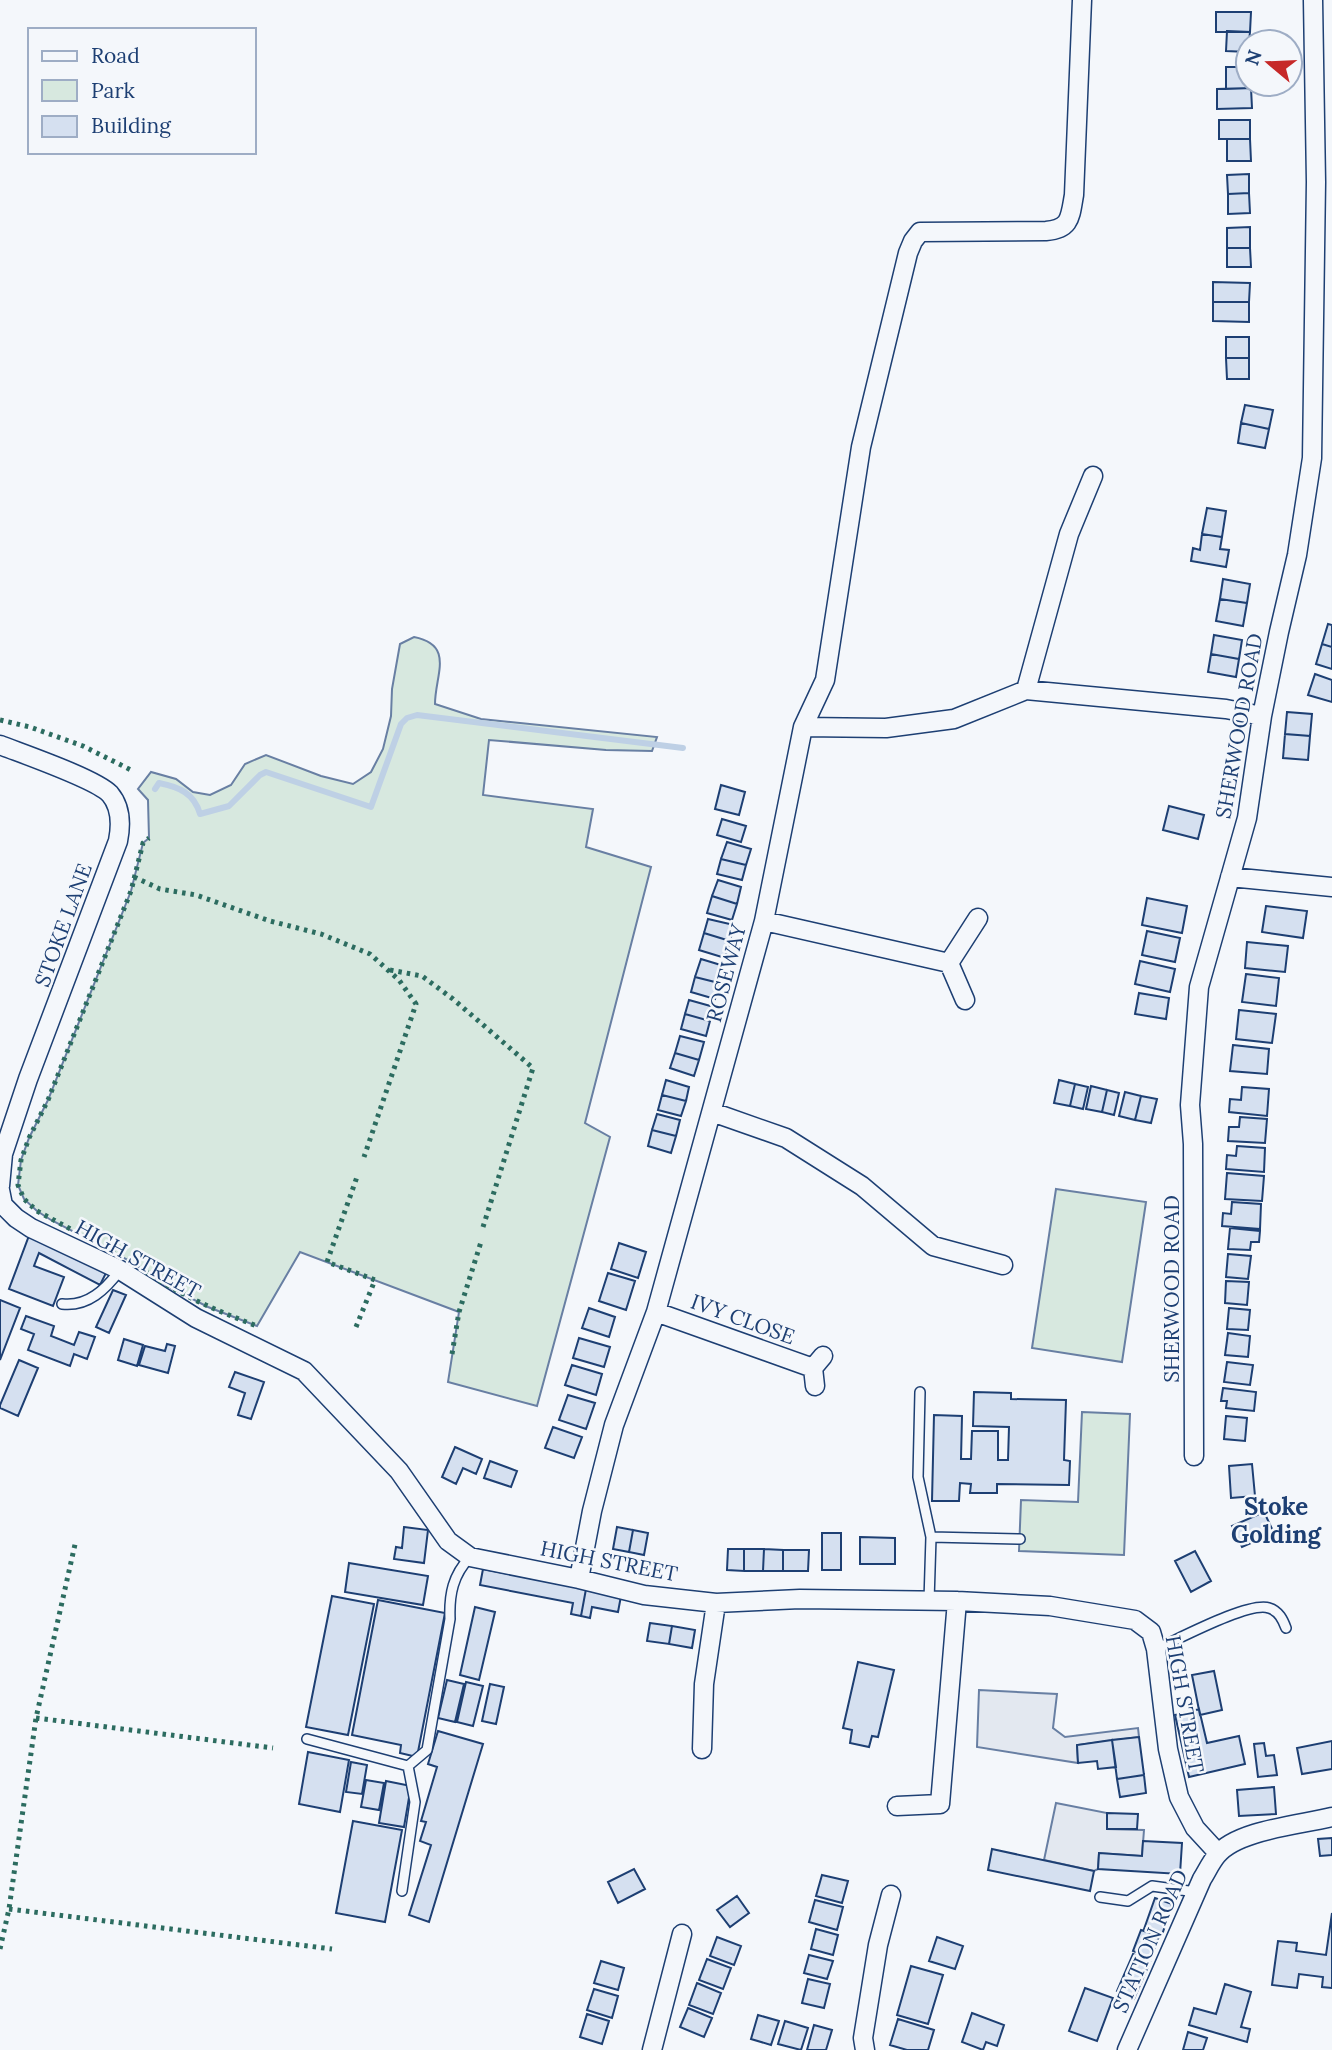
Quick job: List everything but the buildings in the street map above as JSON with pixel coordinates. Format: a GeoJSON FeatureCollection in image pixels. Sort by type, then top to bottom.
{"type":"FeatureCollection","features":[{"type":"Feature","properties":{"kind":"street","name":"ROSEWAY"},"geometry":{"type":"LineString","coordinates":[[579,1579],[592,1511],[614,1425],[656,1312],[764,921],[803,727],[825,680],[861,447],[908,253],[913,240],[920,232],[1058,230],[1066,225],[1074,195],[1082,0]]}},
{"type":"Feature","properties":{"kind":"street","name":"SHERWOOD ROAD"},"geometry":{"type":"LineString","coordinates":[[1194,1456],[1193,1144],[1190,1105],[1199,987],[1247,818],[1262,716],[1297,555],[1312,458],[1324,182],[1313,0]]}},
{"type":"Feature","properties":{"kind":"street"},"geometry":{"type":"LineString","coordinates":[[1027,690],[1069,534],[1093,475]]}},
{"type":"Feature","properties":{"kind":"street"},"geometry":{"type":"LineString","coordinates":[[803,727],[886,728],[954,719],[1027,690],[1226,709],[1262,716]]}},
{"type":"Feature","properties":{"kind":"street","name":"STOKE LANE"},"geometry":{"type":"LineString","coordinates":[[0,745],[93,783],[110,795],[121,825],[118,841],[28,1079],[3,1154],[0,1188]]}},
{"type":"Feature","properties":{"kind":"street"},"geometry":{"type":"LineString","coordinates":[[1230,877],[1332,887]]}},
{"type":"Feature","properties":{"kind":"street"},"geometry":{"type":"LineString","coordinates":[[950,963],[978,918]]}},
{"type":"Feature","properties":{"kind":"street"},"geometry":{"type":"LineString","coordinates":[[764,921],[950,963]]}},
{"type":"Feature","properties":{"kind":"street"},"geometry":{"type":"LineString","coordinates":[[950,963],[965,1000]]}},
{"type":"Feature","properties":{"kind":"street"},"geometry":{"type":"LineString","coordinates":[[712,1112],[786,1138],[862,1186],[933,1246],[1003,1265]]}},
{"type":"Feature","properties":{"kind":"street","name":"HIGH STREET"},"geometry":{"type":"LineString","coordinates":[[0,1188],[3,1205],[31,1228],[120,1270],[196,1318],[304,1370],[399,1471],[448,1541],[470,1557],[644,1595],[716,1603],[800,1599],[957,1601],[1050,1606],[1135,1620],[1151,1632],[1156,1650],[1168,1749],[1179,1797],[1195,1828],[1218,1853]]}},
{"type":"Feature","properties":{"kind":"street","name":"IVY CLOSE"},"geometry":{"type":"LineString","coordinates":[[656,1312],[817,1370]]}},
{"type":"Feature","properties":{"kind":"street"},"geometry":{"type":"LineString","coordinates":[[897,1806],[940,1804],[957,1601]]}},
{"type":"Feature","properties":{"kind":"street"},"geometry":{"type":"LineString","coordinates":[[702,1749],[704,1684],[716,1603]]}},
{"type":"Feature","properties":{"kind":"street"},"geometry":{"type":"LineString","coordinates":[[1218,1853],[1234,1841],[1252,1833],[1332,1817]]}},
{"type":"Feature","properties":{"kind":"street","name":"STATION ROAD"},"geometry":{"type":"LineString","coordinates":[[1127,2050],[1196,1892],[1218,1853]]}},
{"type":"Feature","properties":{"kind":"street"},"geometry":{"type":"LineString","coordinates":[[865,2050],[863,2038],[878,1945],[891,1895]]}},
{"type":"Feature","properties":{"kind":"street"},"geometry":{"type":"LineString","coordinates":[[652,2050],[682,1934]]}},
{"type":"Feature","properties":{"kind":"lane"},"geometry":{"type":"LineString","coordinates":[[62,1304],[72,1305],[106,1290],[120,1270]]}},
{"type":"Feature","properties":{"kind":"lane"},"geometry":{"type":"LineString","coordinates":[[920,1392],[918,1477],[931,1537],[929,1601]]}},
{"type":"Feature","properties":{"kind":"lane"},"geometry":{"type":"LineString","coordinates":[[931,1537],[1020,1539]]}},
{"type":"Feature","properties":{"kind":"lane"},"geometry":{"type":"LineString","coordinates":[[408,1766],[427,1750],[450,1619],[449,1598],[459,1569],[470,1557]]}},
{"type":"Feature","properties":{"kind":"lane"},"geometry":{"type":"LineString","coordinates":[[1156,1650],[1217,1621],[1254,1608],[1269,1608],[1282,1617],[1286,1628]]}},
{"type":"Feature","properties":{"kind":"lane"},"geometry":{"type":"LineString","coordinates":[[307,1739],[408,1766]]}},
{"type":"Feature","properties":{"kind":"lane"},"geometry":{"type":"LineString","coordinates":[[402,1891],[415,1802],[408,1766]]}},
{"type":"Feature","properties":{"kind":"lane"},"geometry":{"type":"LineString","coordinates":[[1100,1897],[1128,1901],[1152,1886],[1196,1892]]}},
{"type":"Feature","properties":{"kind":"green space"},"geometry":{"type":"Polygon","coordinates":[[[414,637],[427,641],[439,654],[435,704],[481,719],[657,737],[652,751],[489,740],[483,795],[593,809],[586,847],[651,867],[585,1123],[610,1137],[537,1406],[448,1382],[459,1312],[300,1252],[257,1326],[208,1307],[167,1286],[130,1261],[51,1220],[24,1199],[18,1185],[21,1160],[29,1138],[48,1100],[131,891],[143,843],[149,838],[148,800],[138,789],[151,772],[176,779],[193,792],[210,795],[231,785],[245,764],[266,755],[321,776],[353,784],[371,772],[383,749],[391,716],[392,689],[400,644],[414,637]]]}},
{"type":"Feature","properties":{"kind":"green space"},"geometry":{"type":"Polygon","coordinates":[[[1056,1189],[1146,1202],[1122,1362],[1032,1348],[1056,1189]]]}},
{"type":"Feature","properties":{"kind":"green space"},"geometry":{"type":"Polygon","coordinates":[[[1082,1412],[1130,1414],[1124,1555],[1019,1551],[1021,1500],[1078,1502],[1082,1412]]]}},
{"type":"Feature","properties":{"kind":"shaded area"},"geometry":{"type":"Polygon","coordinates":[[[979,1690],[1057,1694],[1053,1728],[1065,1737],[1138,1728],[1139,1737],[1077,1745],[1078,1763],[977,1747],[979,1690]]]}},
{"type":"Feature","properties":{"kind":"shaded area"},"geometry":{"type":"Polygon","coordinates":[[[1056,1803],[1107,1813],[1107,1829],[1144,1830],[1142,1856],[1099,1853],[1098,1869],[1094,1871],[1044,1860],[1056,1803]]]}},
{"type":"Feature","properties":{"kind":"waterway"},"geometry":{"type":"LineString","coordinates":[[155,789],[159,783],[179,789],[190,796],[200,814],[229,806],[266,772],[371,807],[401,724],[407,718],[417,715],[683,748]]}},
{"type":"Feature","properties":{"kind":"hedge"},"geometry":{"type":"LineString","coordinates":[[0,720],[30,727],[83,746],[131,770]]}},
{"type":"Feature","properties":{"kind":"hedge"},"geometry":{"type":"LineString","coordinates":[[130,1261],[37,1211],[24,1199],[18,1185],[21,1160],[29,1138],[48,1100],[131,891],[143,843],[149,838]]}},
{"type":"Feature","properties":{"kind":"hedge"},"geometry":{"type":"LineString","coordinates":[[134,877],[160,889],[196,895],[270,921],[321,934],[370,954],[399,980],[416,1004],[364,1157]]}},
{"type":"Feature","properties":{"kind":"hedge"},"geometry":{"type":"LineString","coordinates":[[390,970],[422,976],[533,1068],[483,1227]]}},
{"type":"Feature","properties":{"kind":"hedge"},"geometry":{"type":"LineString","coordinates":[[356,1327],[375,1280],[327,1262],[358,1174]]}},
{"type":"Feature","properties":{"kind":"hedge"},"geometry":{"type":"LineString","coordinates":[[452,1354],[459,1312],[481,1242]]}},
{"type":"Feature","properties":{"kind":"hedge"},"geometry":{"type":"LineString","coordinates":[[145,1271],[199,1302],[257,1326]]}},
{"type":"Feature","properties":{"kind":"hedge"},"geometry":{"type":"LineString","coordinates":[[0,1949],[9,1909],[36,1718],[76,1540]]}},
{"type":"Feature","properties":{"kind":"hedge"},"geometry":{"type":"LineString","coordinates":[[36,1718],[273,1748]]}},
{"type":"Feature","properties":{"kind":"hedge"},"geometry":{"type":"LineString","coordinates":[[9,1909],[332,1949]]}},
{"type":"Feature","properties":{"kind":"district","name":"Stoke Golding"},"geometry":{"type":"Point","coordinates":[1276,1520]}}]}
